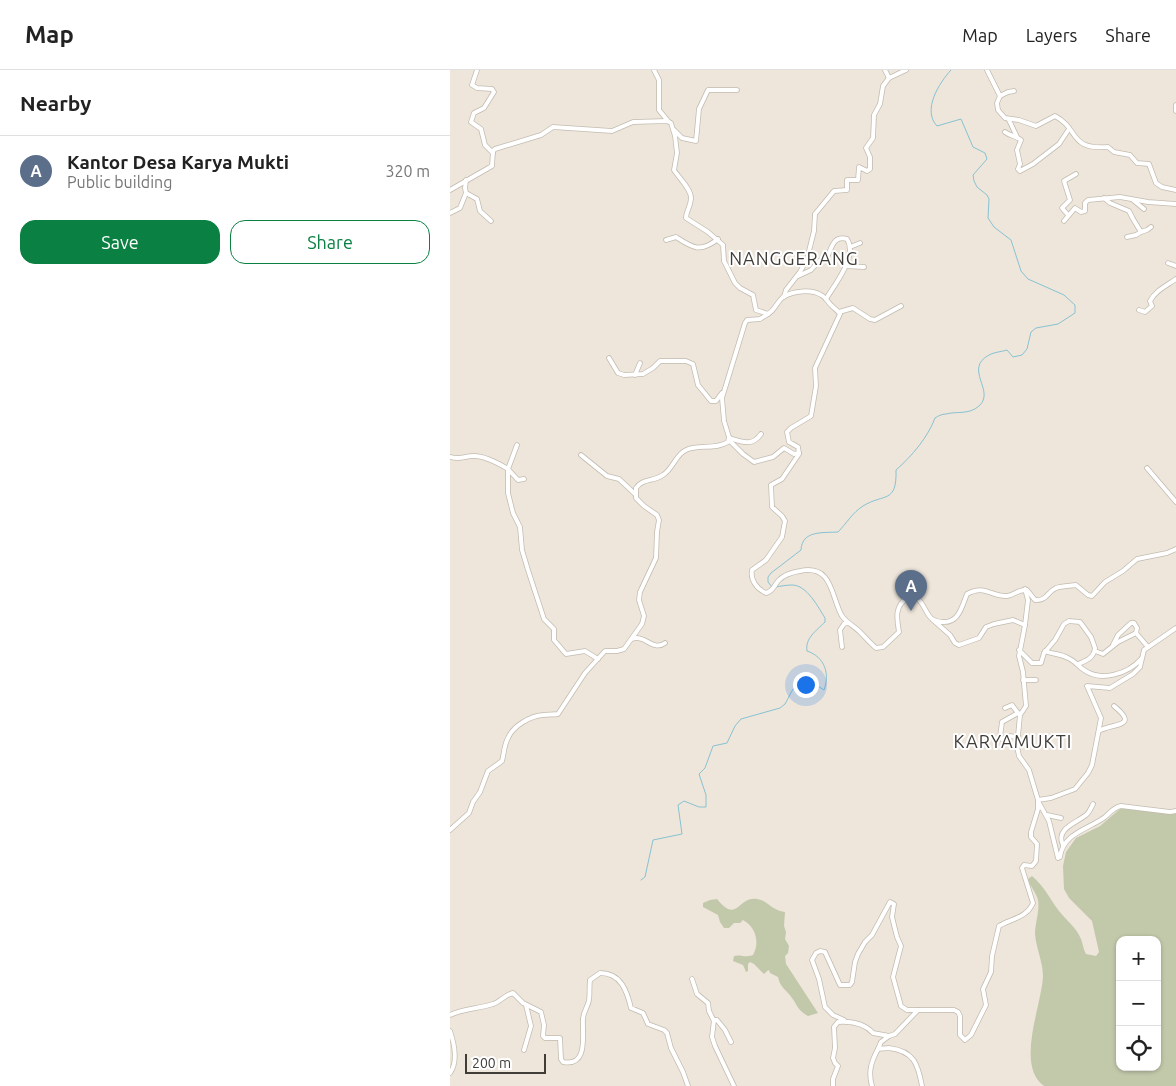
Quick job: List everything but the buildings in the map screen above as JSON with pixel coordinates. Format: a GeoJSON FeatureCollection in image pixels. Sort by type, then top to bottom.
{"type":"FeatureCollection","features":[{"type":"Feature","properties":{"kind":"street"},"geometry":{"type":"LineString","coordinates":[[477,70],[472,85],[477,88],[492,89],[494,92],[484,108],[474,113],[471,122],[481,129],[485,145],[493,154]]}},
{"type":"Feature","properties":{"kind":"street"},"geometry":{"type":"LineString","coordinates":[[654,70],[659,80],[659,110],[682,138],[696,141],[699,109],[708,90],[738,90]]}},
{"type":"Feature","properties":{"kind":"street"},"geometry":{"type":"LineString","coordinates":[[885,70],[889,78]]}},
{"type":"Feature","properties":{"kind":"street"},"geometry":{"type":"LineString","coordinates":[[784,297],[807,259],[816,213],[834,192],[847,190],[847,180],[858,180],[860,167],[866,171],[870,168],[870,157],[866,148],[872,140],[875,112],[880,104],[882,89],[889,78],[906,70]]}},
{"type":"Feature","properties":{"kind":"street"},"geometry":{"type":"LineString","coordinates":[[988,70],[1000,96]]}},
{"type":"Feature","properties":{"kind":"street"},"geometry":{"type":"LineString","coordinates":[[1014,91],[1000,96],[997,104],[998,111],[1009,120],[1021,141],[1017,150],[1020,164],[1018,169],[1020,171],[1033,164],[1059,144],[1069,129]]}},
{"type":"Feature","properties":{"kind":"street"},"geometry":{"type":"LineString","coordinates":[[1176,106],[1176,112]]}},
{"type":"Feature","properties":{"kind":"street"},"geometry":{"type":"LineString","coordinates":[[1009,120],[1020,120],[1036,126],[1055,116],[1063,120],[1076,138],[1087,146],[1108,147],[1114,152],[1131,156],[1137,163],[1150,164],[1156,183],[1176,190]]}},
{"type":"Feature","properties":{"kind":"street"},"geometry":{"type":"LineString","coordinates":[[450,190],[492,166],[495,149],[541,134],[553,127],[612,131],[634,122],[670,122]]}},
{"type":"Feature","properties":{"kind":"street"},"geometry":{"type":"LineString","coordinates":[[673,128],[677,153],[674,168],[691,196],[686,218],[718,239],[724,246],[724,261],[737,286],[753,295],[756,310],[768,314]]}},
{"type":"Feature","properties":{"kind":"street"},"geometry":{"type":"LineString","coordinates":[[1005,132],[1017,137]]}},
{"type":"Feature","properties":{"kind":"street"},"geometry":{"type":"LineString","coordinates":[[1068,215],[1062,207],[1070,200],[1064,181],[1076,174]]}},
{"type":"Feature","properties":{"kind":"street"},"geometry":{"type":"LineString","coordinates":[[450,214],[460,208],[466,193],[466,180]]}},
{"type":"Feature","properties":{"kind":"street"},"geometry":{"type":"LineString","coordinates":[[466,193],[477,199],[480,211],[491,221]]}},
{"type":"Feature","properties":{"kind":"street"},"geometry":{"type":"LineString","coordinates":[[1064,221],[1076,208],[1081,212],[1085,211],[1087,200],[1120,197],[1176,204]]}},
{"type":"Feature","properties":{"kind":"street"},"geometry":{"type":"LineString","coordinates":[[1104,198],[1110,203],[1130,211],[1134,222],[1141,232]]}},
{"type":"Feature","properties":{"kind":"street"},"geometry":{"type":"LineString","coordinates":[[1131,199],[1144,208]]}},
{"type":"Feature","properties":{"kind":"street"},"geometry":{"type":"LineString","coordinates":[[1127,237],[1134,236],[1151,227]]}},
{"type":"Feature","properties":{"kind":"street"},"geometry":{"type":"LineString","coordinates":[[666,240],[676,237],[700,248],[708,247],[718,239]]}},
{"type":"Feature","properties":{"kind":"street"},"geometry":{"type":"LineString","coordinates":[[796,278],[811,270],[819,261],[827,257],[833,243],[838,239],[847,239],[850,246],[849,258],[826,299]]}},
{"type":"Feature","properties":{"kind":"street"},"geometry":{"type":"LineString","coordinates":[[850,246],[860,243]]}},
{"type":"Feature","properties":{"kind":"street"},"geometry":{"type":"LineString","coordinates":[[1168,263],[1176,266]]}},
{"type":"Feature","properties":{"kind":"street"},"geometry":{"type":"LineString","coordinates":[[845,266],[864,267]]}},
{"type":"Feature","properties":{"kind":"street"},"geometry":{"type":"LineString","coordinates":[[1139,310],[1145,312],[1152,306],[1150,299],[1176,279]]}},
{"type":"Feature","properties":{"kind":"street"},"geometry":{"type":"LineString","coordinates":[[799,453],[794,454],[783,448],[773,457],[754,462],[729,439],[722,403],[746,321],[768,314],[784,297],[798,292],[807,292],[818,293],[839,312],[840,316],[820,354],[815,368],[816,386],[810,416],[787,432],[789,442],[798,447],[799,453],[782,479],[771,485],[772,507],[785,521],[782,538],[766,560],[753,568],[751,572],[752,580],[762,591],[769,593],[782,578],[799,571],[810,570],[821,574],[830,584],[839,611],[847,622],[878,649],[883,647],[899,632],[897,613],[901,603],[907,598],[915,598],[921,601],[932,618],[959,645],[979,638],[986,627],[994,624],[1012,620],[1025,625]]}},
{"type":"Feature","properties":{"kind":"street"},"geometry":{"type":"LineString","coordinates":[[839,312],[853,308],[870,319],[876,320],[901,306]]}},
{"type":"Feature","properties":{"kind":"street"},"geometry":{"type":"LineString","coordinates":[[609,358],[620,374],[635,375],[649,371],[660,361],[686,361],[693,364],[698,384],[711,401],[716,401],[725,389]]}},
{"type":"Feature","properties":{"kind":"street"},"geometry":{"type":"LineString","coordinates":[[635,375],[640,363]]}},
{"type":"Feature","properties":{"kind":"street"},"geometry":{"type":"LineString","coordinates":[[729,439],[749,443],[757,439],[761,434]]}},
{"type":"Feature","properties":{"kind":"street"},"geometry":{"type":"LineString","coordinates":[[635,494],[636,488],[641,482],[658,478],[666,472],[684,451],[692,448],[722,445],[729,439]]}},
{"type":"Feature","properties":{"kind":"street"},"geometry":{"type":"LineString","coordinates":[[517,445],[508,469],[508,492],[513,512],[520,528],[523,554],[544,619],[554,629],[554,640],[566,654],[585,651],[598,659]]}},
{"type":"Feature","properties":{"kind":"street"},"geometry":{"type":"LineString","coordinates":[[450,830],[469,813],[471,805],[480,792],[486,774],[502,761],[508,737],[512,732],[519,725],[533,718],[560,712],[580,678],[606,651],[617,651],[624,648],[643,620],[639,600],[640,592],[656,558],[656,532],[659,520],[657,515],[639,502],[635,494],[619,478],[607,476],[582,455]]}},
{"type":"Feature","properties":{"kind":"street"},"geometry":{"type":"LineString","coordinates":[[450,458],[461,459],[479,456],[508,469],[518,480],[524,480]]}},
{"type":"Feature","properties":{"kind":"street"},"geometry":{"type":"LineString","coordinates":[[1147,468],[1176,502]]}},
{"type":"Feature","properties":{"kind":"street"},"geometry":{"type":"LineString","coordinates":[[932,618],[944,622],[954,620],[967,594],[970,592],[987,590],[1007,596],[1018,590],[1025,589],[1036,600],[1046,598],[1055,589],[1076,585],[1088,595],[1093,596],[1105,582],[1124,571],[1133,561],[1176,550]]}},
{"type":"Feature","properties":{"kind":"street"},"geometry":{"type":"LineString","coordinates":[[1017,737],[1000,737],[1002,722],[1019,714],[1026,706],[1019,650],[1028,600],[1025,589]]}},
{"type":"Feature","properties":{"kind":"street"},"geometry":{"type":"LineString","coordinates":[[1019,650],[1034,664],[1041,663],[1045,651],[1055,640],[1063,625],[1069,621],[1082,623],[1094,644],[1095,650],[1088,659],[1078,664]]}},
{"type":"Feature","properties":{"kind":"street"},"geometry":{"type":"LineString","coordinates":[[842,647],[840,630],[847,622]]}},
{"type":"Feature","properties":{"kind":"street"},"geometry":{"type":"LineString","coordinates":[[1113,646],[1118,635],[1131,624],[1134,624],[1136,633],[1148,647]]}},
{"type":"Feature","properties":{"kind":"street"},"geometry":{"type":"LineString","coordinates":[[1038,801],[1052,798],[1077,787],[1088,773],[1092,764],[1101,716],[1087,686],[1110,688],[1138,670],[1144,650],[1176,628]]}},
{"type":"Feature","properties":{"kind":"street"},"geometry":{"type":"LineString","coordinates":[[1095,650],[1102,654],[1136,633]]}},
{"type":"Feature","properties":{"kind":"street"},"geometry":{"type":"LineString","coordinates":[[630,640],[638,638],[655,646],[661,646],[665,643]]}},
{"type":"Feature","properties":{"kind":"street"},"geometry":{"type":"LineString","coordinates":[[1045,651],[1068,658],[1084,670],[1106,677],[1127,669],[1142,658]]}},
{"type":"Feature","properties":{"kind":"street"},"geometry":{"type":"LineString","coordinates":[[1023,680],[1036,680]]}},
{"type":"Feature","properties":{"kind":"street"},"geometry":{"type":"LineString","coordinates":[[1005,708],[1012,705],[1019,714],[1018,753],[1029,770],[1038,801],[1047,815],[1058,858],[1063,846],[1062,837],[1068,825],[1087,815],[1093,804]]}},
{"type":"Feature","properties":{"kind":"street"},"geometry":{"type":"LineString","coordinates":[[1099,730],[1106,727],[1120,726],[1124,722],[1123,713],[1114,706]]}},
{"type":"Feature","properties":{"kind":"street"},"geometry":{"type":"LineString","coordinates":[[889,1036],[873,1033],[864,1025],[840,1019],[827,1011],[812,960],[813,956],[820,951],[825,952],[840,985],[850,985],[858,954],[872,935],[890,902],[894,904],[892,917],[901,946],[893,978],[901,1006],[907,1010],[946,1009],[958,1012],[960,1016],[960,1036],[964,1039],[971,1035],[987,1002],[983,990],[991,972],[992,956],[999,926],[1022,915],[1032,905],[1033,900],[1022,868],[1025,865],[1032,866],[1036,861],[1037,844],[1031,837],[1030,832],[1037,813],[1038,801]]}},
{"type":"Feature","properties":{"kind":"street"},"geometry":{"type":"LineString","coordinates":[[1063,846],[1073,836],[1105,817],[1119,806],[1170,812],[1176,811]]}},
{"type":"Feature","properties":{"kind":"street"},"geometry":{"type":"LineString","coordinates":[[1047,815],[1062,818]]}},
{"type":"Feature","properties":{"kind":"street"},"geometry":{"type":"LineString","coordinates":[[450,1015],[463,1009],[495,1003],[511,993],[542,1015],[544,1025],[543,1038],[561,1040],[563,1062],[567,1062],[574,1060],[582,1051],[584,1045],[583,1017],[589,1001],[590,980],[600,973],[612,974],[628,994],[632,1008],[643,1013],[648,1024],[667,1033],[671,1048],[688,1086]]}},
{"type":"Feature","properties":{"kind":"street"},"geometry":{"type":"LineString","coordinates":[[692,979],[697,994],[708,1003],[715,1025],[712,1037],[714,1046],[734,1086]]}},
{"type":"Feature","properties":{"kind":"street"},"geometry":{"type":"LineString","coordinates":[[524,1050],[531,1026],[526,1005]]}},
{"type":"Feature","properties":{"kind":"street"},"geometry":{"type":"LineString","coordinates":[[872,1086],[869,1075],[873,1058],[881,1042],[898,1032],[918,1010]]}},
{"type":"Feature","properties":{"kind":"street"},"geometry":{"type":"LineString","coordinates":[[714,1021],[717,1020],[725,1030],[730,1042]]}},
{"type":"Feature","properties":{"kind":"street"},"geometry":{"type":"LineString","coordinates":[[833,1086],[833,1079],[838,1066],[834,1058],[834,1025],[840,1022],[851,1022]]}},
{"type":"Feature","properties":{"kind":"street"},"geometry":{"type":"LineString","coordinates":[[450,1031],[453,1040],[454,1062],[450,1073]]}},
{"type":"Feature","properties":{"kind":"street"},"geometry":{"type":"LineString","coordinates":[[878,1049],[890,1048],[910,1054],[920,1074],[922,1086]]}},
{"type":"Feature","properties":{"kind":"green space"},"geometry":{"type":"Polygon","coordinates":[[[1121,808],[1176,811],[1176,1086],[1044,1086],[1036,1076],[1031,1064],[1032,1034],[1043,976],[1035,934],[1038,900],[1028,879],[1032,876],[1036,880],[1059,911],[1074,927],[1081,939],[1086,954],[1096,956],[1099,952],[1092,921],[1069,898],[1064,889],[1063,866],[1066,852],[1076,838],[1100,826],[1121,808]]]}},
{"type":"Feature","properties":{"kind":"green space"},"geometry":{"type":"Polygon","coordinates":[[[717,899],[729,909],[734,909],[751,899],[757,899],[785,912],[785,939],[789,946],[788,953],[785,956],[786,964],[818,1013],[808,1016],[802,1012],[782,986],[778,977],[770,973],[769,970],[764,974],[750,962],[746,972],[743,965],[733,961],[734,956],[753,955],[756,936],[751,927],[743,920],[740,923],[734,923],[729,928],[724,928],[718,915],[703,907],[703,903],[717,899]]]}},
{"type":"Feature","properties":{"kind":"waterway"},"geometry":{"type":"LineString","coordinates":[[772,587],[768,582],[768,577],[801,550],[805,539],[814,534],[838,532],[859,509],[892,493],[896,481],[896,470],[919,446],[935,418],[943,414],[971,411],[979,406],[984,394],[979,373],[982,361],[991,354],[1007,350],[1013,357],[1022,355],[1027,349],[1031,332],[1036,328],[1058,324],[1075,313],[1075,305],[1064,295],[1028,279],[1021,271],[1011,240],[994,227],[988,218],[989,199],[977,187],[973,175],[987,159],[985,153],[973,147],[961,119],[937,126],[933,120],[931,112],[934,97],[937,89],[951,70]]}},
{"type":"Feature","properties":{"kind":"waterway"},"geometry":{"type":"LineString","coordinates":[[641,880],[645,877],[653,840],[682,834],[678,805],[684,801],[699,807],[706,807],[706,795],[699,774],[705,768],[713,746],[727,743],[735,726],[741,719],[780,708],[785,704],[793,689],[806,681],[824,690],[826,672],[818,657],[807,651],[807,646],[812,635],[825,622],[825,618],[812,597],[802,589],[792,585],[776,587]]}},
{"type":"Feature","properties":{"kind":"place","name":"Kantor Desa Karya Mukti"},"geometry":{"type":"Point","coordinates":[911,611]}},
{"type":"Feature","properties":{"kind":"district","name":"NANGGERANG"},"geometry":{"type":"Point","coordinates":[794,258]}},
{"type":"Feature","properties":{"kind":"district","name":"KARYAMUKTI"},"geometry":{"type":"Point","coordinates":[1013,741]}}]}
